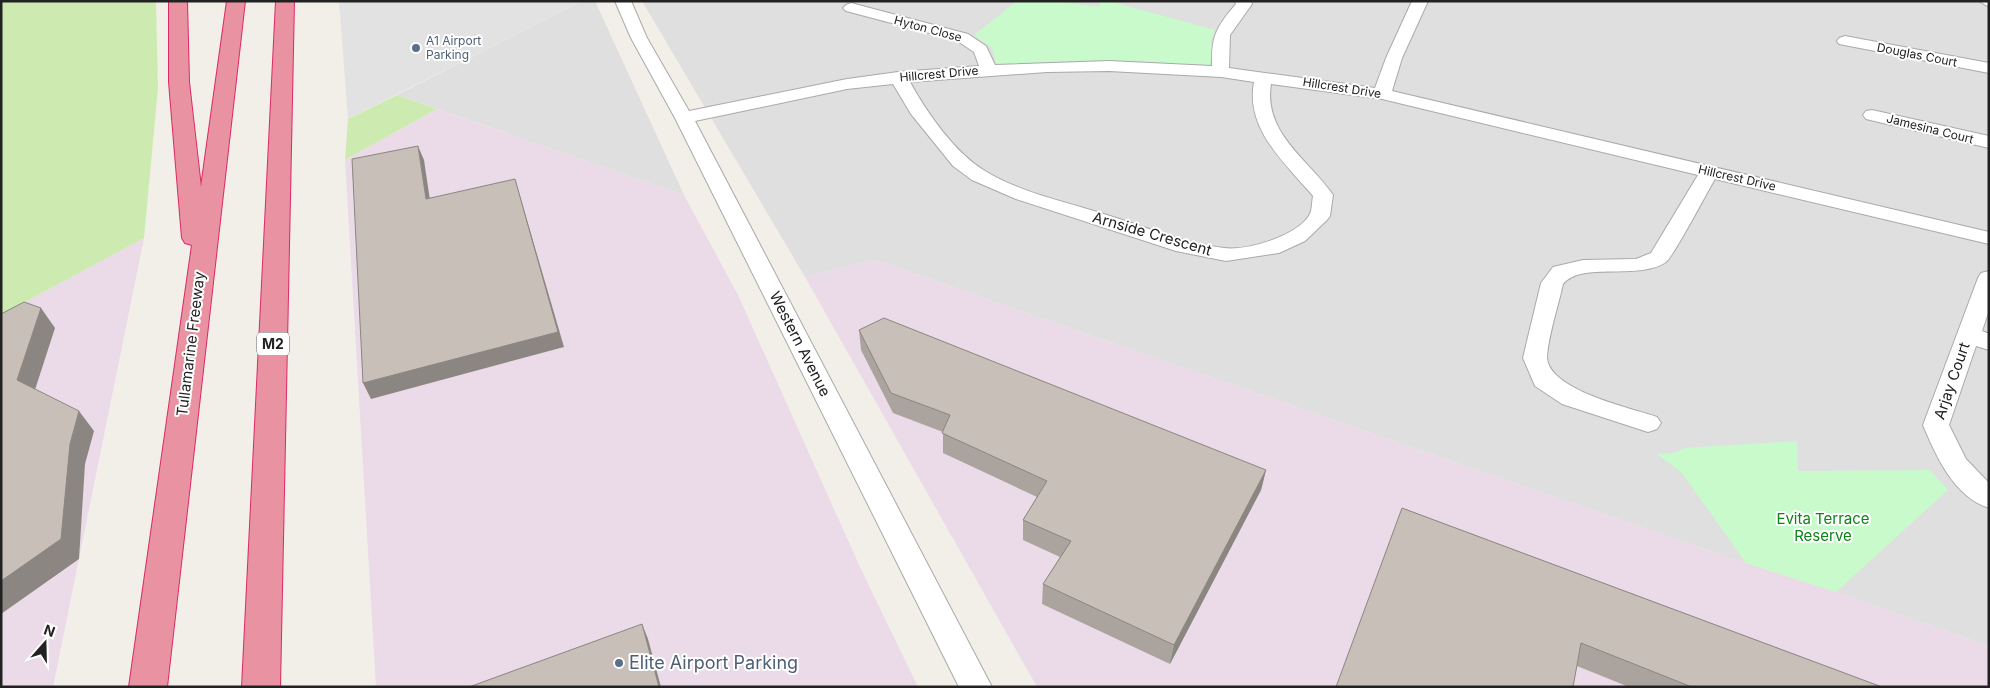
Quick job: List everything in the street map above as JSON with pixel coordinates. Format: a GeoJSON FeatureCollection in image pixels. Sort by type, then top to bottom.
{"type":"FeatureCollection","features":[{"type":"Feature","properties":{"kind":"highway"},"geometry":{"type":"LineString","coordinates":[[178,1],[179,82],[199,284]]}},
{"type":"Feature","properties":{"kind":"highway","name":"Tullamarine Freeway"},"geometry":{"type":"LineString","coordinates":[[148,687],[236,1]]}},
{"type":"Feature","properties":{"kind":"highway","name":"M2"},"geometry":{"type":"LineString","coordinates":[[261,687],[284,1]]}},
{"type":"Feature","properties":{"kind":"street","name":"Western Avenue"},"geometry":{"type":"LineString","coordinates":[[623,1],[639,38],[684,118],[976,687]]}},
{"type":"Feature","properties":{"kind":"street"},"geometry":{"type":"LineString","coordinates":[[1221,72],[1219,41],[1224,28],[1244,4],[1243,1]]}},
{"type":"Feature","properties":{"kind":"street"},"geometry":{"type":"LineString","coordinates":[[1382,94],[1394,58],[1420,1]]}},
{"type":"Feature","properties":{"kind":"street","name":"Hyton Close"},"geometry":{"type":"LineString","coordinates":[[851,8],[962,37],[975,43],[983,51],[988,69]]}},
{"type":"Feature","properties":{"kind":"street","name":"Douglas Court"},"geometry":{"type":"LineString","coordinates":[[1845,41],[1989,68]]}},
{"type":"Feature","properties":{"kind":"street","name":"Hillcrest Drive"},"geometry":{"type":"LineString","coordinates":[[684,118],[801,92],[898,77],[988,69],[1109,66],[1221,72],[1382,94],[1989,238]]}},
{"type":"Feature","properties":{"kind":"street","name":"Arnside Crescent"},"geometry":{"type":"LineString","coordinates":[[898,77],[917,110],[960,162],[979,176],[1022,195],[1184,246],[1226,255],[1271,248],[1298,237],[1320,216],[1323,195],[1278,144],[1266,124],[1260,103],[1263,78]]}},
{"type":"Feature","properties":{"kind":"street","name":"Jamesina Court"},"geometry":{"type":"LineString","coordinates":[[1872,115],[1989,142]]}},
{"type":"Feature","properties":{"kind":"street"},"geometry":{"type":"LineString","coordinates":[[1648,422],[1571,398],[1544,380],[1535,358],[1552,282],[1561,272],[1583,267],[1638,265],[1659,257],[1710,171]]}},
{"type":"Feature","properties":{"kind":"street","name":"Arjay Court"},"geometry":{"type":"LineString","coordinates":[[1989,278],[1979,338],[1936,425],[1948,455],[1977,490],[1989,498]]}},
{"type":"Feature","properties":{"kind":"shaded area","name":"A1 Airport Parking"},"geometry":{"type":"Polygon","coordinates":[[[339,1],[582,1],[348,119],[339,1]]]}},
{"type":"Feature","properties":{"kind":"shaded area"},"geometry":{"type":"Polygon","coordinates":[[[582,1],[595,1],[684,195],[397,95],[582,1]]]}},
{"type":"Feature","properties":{"kind":"shaded area"},"geometry":{"type":"Polygon","coordinates":[[[642,1],[1989,1],[1989,646],[1836,592],[1727,557],[875,260],[805,277],[642,1]]]}},
{"type":"Feature","properties":{"kind":"shaded area"},"geometry":{"type":"Polygon","coordinates":[[[437,109],[684,195],[738,295],[860,567],[918,687],[376,687],[345,160],[437,109]]]}},
{"type":"Feature","properties":{"kind":"shaded area"},"geometry":{"type":"Polygon","coordinates":[[[144,238],[53,687],[1,687],[1,315],[144,238]]]}},
{"type":"Feature","properties":{"kind":"shaded area"},"geometry":{"type":"Polygon","coordinates":[[[875,260],[1727,557],[1836,592],[1989,646],[1989,687],[1037,687],[805,277],[875,260]]]}},
{"type":"Feature","properties":{"kind":"green space"},"geometry":{"type":"Polygon","coordinates":[[[1,1],[156,1],[158,88],[144,238],[1,315],[1,1]]]}},
{"type":"Feature","properties":{"kind":"green space"},"geometry":{"type":"Polygon","coordinates":[[[1017,1],[1056,1],[1100,7],[1099,1],[1109,1],[1215,30],[1211,39],[1212,68],[1112,61],[996,64],[992,48],[974,35],[1017,1]]]}},
{"type":"Feature","properties":{"kind":"green space"},"geometry":{"type":"Polygon","coordinates":[[[397,95],[437,109],[345,160],[348,119],[397,95]]]}},
{"type":"Feature","properties":{"kind":"green space","name":"Evita Terrace Reserve"},"geometry":{"type":"Polygon","coordinates":[[[1797,441],[1798,471],[1930,470],[1948,490],[1836,592],[1746,563],[1682,473],[1657,454],[1674,453],[1685,448],[1797,441]]]}},
{"type":"Feature","properties":{"kind":"building"},"geometry":{"type":"Polygon","coordinates":[[[418,146],[426,199],[515,179],[558,332],[363,383],[352,159],[418,146]]]}},
{"type":"Feature","properties":{"kind":"building"},"geometry":{"type":"Polygon","coordinates":[[[24,302],[41,308],[17,380],[79,411],[70,444],[61,539],[1,581],[1,314],[24,302]]]}},
{"type":"Feature","properties":{"kind":"building"},"geometry":{"type":"Polygon","coordinates":[[[884,318],[1266,470],[1174,645],[1043,584],[1071,541],[1023,520],[1047,481],[942,433],[950,415],[891,393],[859,330],[884,318]]]}},
{"type":"Feature","properties":{"kind":"building"},"geometry":{"type":"Polygon","coordinates":[[[1402,508],[1882,687],[1692,687],[1581,643],[1573,687],[1336,687],[1402,508]]]}},
{"type":"Feature","properties":{"kind":"building"},"geometry":{"type":"Polygon","coordinates":[[[642,624],[659,687],[469,687],[642,624]]]}},
{"type":"Feature","properties":{"kind":"place","name":"A1 Airport Parking"},"geometry":{"type":"Point","coordinates":[416,48]}},
{"type":"Feature","properties":{"kind":"place","name":"Elite Airport Parking"},"geometry":{"type":"Point","coordinates":[619,663]}}]}
